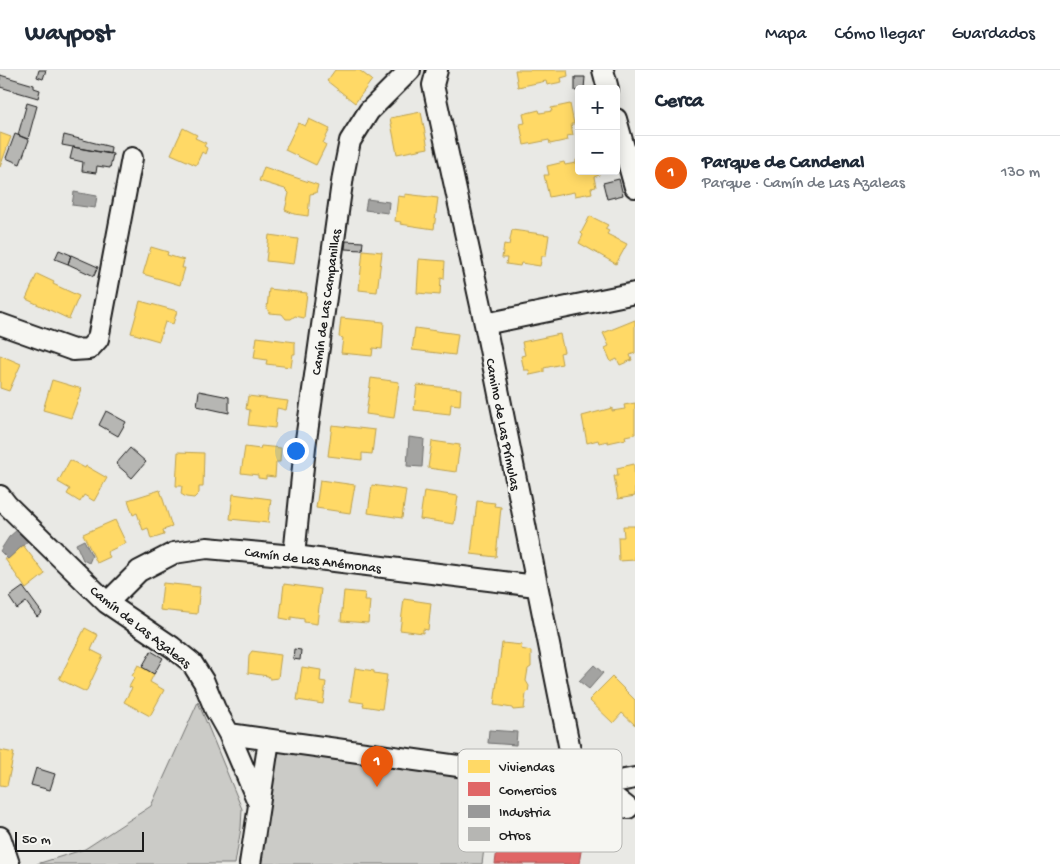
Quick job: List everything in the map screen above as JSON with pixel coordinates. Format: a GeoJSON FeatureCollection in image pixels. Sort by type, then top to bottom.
{"type":"FeatureCollection","features":[{"type":"Feature","properties":{"kind":"street","name":"Camín de Las Campanillas"},"geometry":{"type":"LineString","coordinates":[[294,556],[305,447],[343,176],[350,142],[369,111],[410,70]]}},
{"type":"Feature","properties":{"kind":"street","name":"Camino de Las Prímulas"},"geometry":{"type":"LineString","coordinates":[[437,70],[433,85],[485,324],[570,749]]}},
{"type":"Feature","properties":{"kind":"street"},"geometry":{"type":"LineString","coordinates":[[603,70],[607,85]]}},
{"type":"Feature","properties":{"kind":"street"},"geometry":{"type":"LineString","coordinates":[[619,130],[635,187]]}},
{"type":"Feature","properties":{"kind":"street"},"geometry":{"type":"LineString","coordinates":[[0,324],[73,350],[89,349],[98,339],[132,158]]}},
{"type":"Feature","properties":{"kind":"street"},"geometry":{"type":"LineString","coordinates":[[485,324],[635,293]]}},
{"type":"Feature","properties":{"kind":"street","name":"Camín de Las Azaleas"},"geometry":{"type":"LineString","coordinates":[[0,496],[107,603],[172,647],[192,664],[204,682],[259,804]]}},
{"type":"Feature","properties":{"kind":"street","name":"Camín de Las Anémonas"},"geometry":{"type":"LineString","coordinates":[[107,603],[139,571],[174,553],[207,548],[294,556],[536,586]]}},
{"type":"Feature","properties":{"kind":"street"},"geometry":{"type":"LineString","coordinates":[[228,734],[458,765]]}},
{"type":"Feature","properties":{"kind":"street"},"geometry":{"type":"LineString","coordinates":[[250,864],[269,740]]}},
{"type":"Feature","properties":{"kind":"street"},"geometry":{"type":"LineString","coordinates":[[622,780],[635,778]]}},
{"type":"Feature","properties":{"kind":"street"},"geometry":{"type":"LineString","coordinates":[[631,815],[627,793],[635,782]]}},
{"type":"Feature","properties":{"kind":"street"},"geometry":{"type":"LineString","coordinates":[[622,798],[631,815]]}},
{"type":"Feature","properties":{"kind":"street"},"geometry":{"type":"LineString","coordinates":[[622,806],[631,815]]}},
{"type":"Feature","properties":{"kind":"street"},"geometry":{"type":"LineString","coordinates":[[0,837],[8,864]]}},
{"type":"Feature","properties":{"kind":"shaded area"},"geometry":{"type":"Polygon","coordinates":[[[74,192],[97,196],[95,208],[72,205],[74,192]]]}},
{"type":"Feature","properties":{"kind":"shaded area"},"geometry":{"type":"Polygon","coordinates":[[[367,199],[389,202],[388,213],[365,210],[367,199]]]}},
{"type":"Feature","properties":{"kind":"shaded area"},"geometry":{"type":"Polygon","coordinates":[[[409,437],[424,439],[422,467],[407,466],[409,437]]]}},
{"type":"Feature","properties":{"kind":"shaded area"},"geometry":{"type":"Polygon","coordinates":[[[84,540],[92,556],[89,563],[83,560],[76,544],[84,540]]]}},
{"type":"Feature","properties":{"kind":"shaded area"},"geometry":{"type":"Polygon","coordinates":[[[594,665],[603,673],[589,689],[579,681],[594,665]]]}},
{"type":"Feature","properties":{"kind":"shaded area"},"geometry":{"type":"Polygon","coordinates":[[[198,702],[242,809],[235,864],[37,864],[85,849],[151,806],[198,702]]]}},
{"type":"Feature","properties":{"kind":"shaded area"},"geometry":{"type":"Polygon","coordinates":[[[489,730],[517,732],[516,745],[488,743],[489,730]]]}},
{"type":"Feature","properties":{"kind":"shaded area"},"geometry":{"type":"Polygon","coordinates":[[[269,740],[458,766],[458,852],[484,852],[482,864],[250,864],[269,740]]]}},
{"type":"Feature","properties":{"kind":"building: Viviendas"},"geometry":{"type":"Polygon","coordinates":[[[335,70],[359,70],[372,80],[355,103],[327,81],[335,70]]]}},
{"type":"Feature","properties":{"kind":"building: Viviendas"},"geometry":{"type":"Polygon","coordinates":[[[515,70],[567,70],[568,76],[561,78],[562,82],[547,85],[546,81],[518,87],[515,70]]]}},
{"type":"Feature","properties":{"kind":"building: Viviendas"},"geometry":{"type":"Polygon","coordinates":[[[570,104],[574,124],[571,124],[573,135],[567,136],[568,140],[550,144],[549,140],[524,145],[520,124],[525,123],[523,114],[539,110],[540,113],[552,111],[551,108],[570,104]]]}},
{"type":"Feature","properties":{"kind":"building: Viviendas"},"geometry":{"type":"Polygon","coordinates":[[[421,112],[428,148],[397,154],[390,118],[421,112]]]}},
{"type":"Feature","properties":{"kind":"building: Viviendas"},"geometry":{"type":"Polygon","coordinates":[[[309,119],[330,129],[323,143],[326,145],[316,165],[285,150],[298,123],[305,126],[309,119]]]}},
{"type":"Feature","properties":{"kind":"building: Viviendas"},"geometry":{"type":"Polygon","coordinates":[[[183,128],[197,135],[195,138],[206,143],[204,146],[207,148],[205,154],[202,152],[196,165],[171,154],[183,128]]]}},
{"type":"Feature","properties":{"kind":"building: Viviendas"},"geometry":{"type":"Polygon","coordinates":[[[0,133],[11,137],[0,167],[0,133]]]}},
{"type":"Feature","properties":{"kind":"building: Viviendas"},"geometry":{"type":"Polygon","coordinates":[[[564,162],[565,165],[575,163],[575,175],[599,175],[594,177],[596,187],[591,188],[592,193],[575,196],[574,192],[549,197],[544,175],[549,175],[547,166],[564,162]]]}},
{"type":"Feature","properties":{"kind":"building: Viviendas"},"geometry":{"type":"Polygon","coordinates":[[[264,167],[318,185],[316,193],[310,194],[308,216],[294,214],[285,210],[289,193],[285,189],[259,181],[264,167]]]}},
{"type":"Feature","properties":{"kind":"building: Viviendas"},"geometry":{"type":"Polygon","coordinates":[[[405,194],[438,198],[434,229],[400,224],[401,222],[395,221],[398,196],[405,197],[405,194]]]}},
{"type":"Feature","properties":{"kind":"building: Viviendas"},"geometry":{"type":"Polygon","coordinates":[[[590,216],[608,225],[605,229],[609,231],[607,234],[627,244],[616,264],[579,243],[583,235],[581,233],[590,216]]]}},
{"type":"Feature","properties":{"kind":"building: Viviendas"},"geometry":{"type":"Polygon","coordinates":[[[512,230],[549,235],[546,256],[542,256],[540,266],[521,263],[520,266],[506,264],[507,258],[502,258],[504,244],[509,245],[512,230]]]}},
{"type":"Feature","properties":{"kind":"building: Viviendas"},"geometry":{"type":"Polygon","coordinates":[[[269,235],[298,239],[294,264],[266,261],[269,235]]]}},
{"type":"Feature","properties":{"kind":"building: Viviendas"},"geometry":{"type":"Polygon","coordinates":[[[151,247],[168,252],[167,255],[184,260],[182,268],[185,268],[180,285],[143,274],[151,247]]]}},
{"type":"Feature","properties":{"kind":"building: Viviendas"},"geometry":{"type":"Polygon","coordinates":[[[363,250],[382,252],[377,292],[359,290],[363,250]]]}},
{"type":"Feature","properties":{"kind":"building: Viviendas"},"geometry":{"type":"Polygon","coordinates":[[[419,259],[445,261],[444,279],[441,278],[440,295],[417,293],[419,259]]]}},
{"type":"Feature","properties":{"kind":"building: Viviendas"},"geometry":{"type":"Polygon","coordinates":[[[37,274],[79,296],[69,319],[26,299],[37,274]]]}},
{"type":"Feature","properties":{"kind":"building: Viviendas"},"geometry":{"type":"Polygon","coordinates":[[[269,289],[307,293],[304,318],[295,316],[291,319],[286,319],[282,314],[269,313],[267,308],[269,289]]]}},
{"type":"Feature","properties":{"kind":"building: Viviendas"},"geometry":{"type":"Polygon","coordinates":[[[140,301],[177,311],[173,324],[165,322],[159,341],[131,333],[140,301]]]}},
{"type":"Feature","properties":{"kind":"building: Viviendas"},"geometry":{"type":"Polygon","coordinates":[[[341,318],[384,322],[382,349],[373,348],[372,356],[341,353],[343,338],[339,337],[341,318]]]}},
{"type":"Feature","properties":{"kind":"building: Viviendas"},"geometry":{"type":"Polygon","coordinates":[[[635,320],[635,353],[630,355],[632,360],[620,365],[617,359],[611,362],[605,348],[609,346],[603,333],[635,320]]]}},
{"type":"Feature","properties":{"kind":"building: Viviendas"},"geometry":{"type":"Polygon","coordinates":[[[415,328],[458,334],[455,355],[412,350],[415,328]]]}},
{"type":"Feature","properties":{"kind":"building: Viviendas"},"geometry":{"type":"Polygon","coordinates":[[[560,334],[564,352],[560,353],[562,364],[544,368],[544,372],[530,375],[529,370],[524,370],[521,356],[525,355],[522,342],[560,334]]]}},
{"type":"Feature","properties":{"kind":"building: Viviendas"},"geometry":{"type":"Polygon","coordinates":[[[257,337],[295,342],[295,354],[293,354],[291,367],[266,364],[267,360],[254,358],[257,337]]]}},
{"type":"Feature","properties":{"kind":"building: Viviendas"},"geometry":{"type":"Polygon","coordinates":[[[0,355],[21,364],[9,391],[0,388],[0,355]]]}},
{"type":"Feature","properties":{"kind":"building: Viviendas"},"geometry":{"type":"Polygon","coordinates":[[[371,378],[399,382],[394,418],[366,414],[371,378]]]}},
{"type":"Feature","properties":{"kind":"building: Viviendas"},"geometry":{"type":"Polygon","coordinates":[[[52,380],[82,389],[71,418],[43,410],[52,380]]]}},
{"type":"Feature","properties":{"kind":"building: Viviendas"},"geometry":{"type":"Polygon","coordinates":[[[417,385],[461,389],[460,405],[451,404],[450,414],[414,410],[417,385]]]}},
{"type":"Feature","properties":{"kind":"building: Viviendas"},"geometry":{"type":"Polygon","coordinates":[[[248,396],[288,401],[286,410],[277,408],[275,428],[248,425],[250,410],[246,409],[248,396]]]}},
{"type":"Feature","properties":{"kind":"building: Viviendas"},"geometry":{"type":"Polygon","coordinates":[[[635,403],[635,434],[625,436],[626,439],[608,443],[608,441],[599,443],[598,440],[587,443],[582,416],[612,408],[612,411],[625,409],[624,405],[635,403]]]}},
{"type":"Feature","properties":{"kind":"building: Viviendas"},"geometry":{"type":"Polygon","coordinates":[[[332,425],[375,430],[372,454],[362,453],[362,460],[328,456],[332,425]]]}},
{"type":"Feature","properties":{"kind":"building: Viviendas"},"geometry":{"type":"Polygon","coordinates":[[[432,441],[460,445],[456,472],[428,468],[432,441]]]}},
{"type":"Feature","properties":{"kind":"building: Viviendas"},"geometry":{"type":"Polygon","coordinates":[[[261,446],[281,448],[280,462],[276,462],[275,477],[266,476],[266,479],[258,478],[258,475],[241,473],[245,447],[260,449],[261,446]]]}},
{"type":"Feature","properties":{"kind":"building: Viviendas"},"geometry":{"type":"Polygon","coordinates":[[[178,452],[204,453],[203,487],[199,487],[199,493],[194,498],[181,494],[182,486],[176,486],[178,452]]]}},
{"type":"Feature","properties":{"kind":"building: Viviendas"},"geometry":{"type":"Polygon","coordinates":[[[70,460],[85,468],[86,466],[107,478],[94,501],[84,495],[80,502],[67,494],[70,489],[58,482],[70,460]]]}},
{"type":"Feature","properties":{"kind":"building: Viviendas"},"geometry":{"type":"Polygon","coordinates":[[[634,464],[635,496],[618,499],[614,476],[618,476],[617,468],[634,464]]]}},
{"type":"Feature","properties":{"kind":"building: Viviendas"},"geometry":{"type":"Polygon","coordinates":[[[320,480],[355,485],[350,513],[316,508],[320,480]]]}},
{"type":"Feature","properties":{"kind":"building: Viviendas"},"geometry":{"type":"Polygon","coordinates":[[[372,485],[406,490],[402,518],[368,513],[372,485]]]}},
{"type":"Feature","properties":{"kind":"building: Viviendas"},"geometry":{"type":"Polygon","coordinates":[[[160,490],[172,527],[163,530],[164,535],[151,539],[148,528],[143,530],[137,513],[133,515],[128,500],[160,490]]]}},
{"type":"Feature","properties":{"kind":"building: Viviendas"},"geometry":{"type":"Polygon","coordinates":[[[424,491],[458,496],[454,524],[420,519],[424,491]]]}},
{"type":"Feature","properties":{"kind":"building: Viviendas"},"geometry":{"type":"Polygon","coordinates":[[[233,494],[271,499],[268,523],[230,519],[233,494]]]}},
{"type":"Feature","properties":{"kind":"building: Viviendas"},"geometry":{"type":"Polygon","coordinates":[[[477,501],[495,503],[494,506],[501,507],[496,557],[471,554],[477,501]]]}},
{"type":"Feature","properties":{"kind":"building: Viviendas"},"geometry":{"type":"Polygon","coordinates":[[[115,520],[126,543],[107,552],[110,557],[97,563],[83,534],[115,520]]]}},
{"type":"Feature","properties":{"kind":"building: Viviendas"},"geometry":{"type":"Polygon","coordinates":[[[623,526],[635,526],[635,560],[619,561],[618,537],[624,537],[623,526]]]}},
{"type":"Feature","properties":{"kind":"building: Viviendas"},"geometry":{"type":"Polygon","coordinates":[[[23,545],[45,574],[26,589],[5,559],[8,559],[23,545]]]}},
{"type":"Feature","properties":{"kind":"building: Viviendas"},"geometry":{"type":"Polygon","coordinates":[[[163,583],[200,587],[197,614],[160,610],[163,583]]]}},
{"type":"Feature","properties":{"kind":"building: Viviendas"},"geometry":{"type":"Polygon","coordinates":[[[284,584],[321,589],[317,624],[304,622],[304,619],[291,617],[291,620],[280,618],[284,584]]]}},
{"type":"Feature","properties":{"kind":"building: Viviendas"},"geometry":{"type":"Polygon","coordinates":[[[344,591],[365,593],[364,601],[370,601],[368,623],[341,621],[344,591]]]}},
{"type":"Feature","properties":{"kind":"building: Viviendas"},"geometry":{"type":"Polygon","coordinates":[[[404,599],[431,603],[428,630],[423,629],[423,633],[400,630],[404,599]]]}},
{"type":"Feature","properties":{"kind":"building: Viviendas"},"geometry":{"type":"Polygon","coordinates":[[[85,628],[98,635],[91,650],[103,656],[86,692],[59,679],[85,628]]]}},
{"type":"Feature","properties":{"kind":"building: Viviendas"},"geometry":{"type":"Polygon","coordinates":[[[502,643],[522,645],[521,649],[531,651],[531,667],[528,669],[526,681],[529,686],[524,709],[513,710],[512,708],[494,705],[502,643]]]}},
{"type":"Feature","properties":{"kind":"building: Viviendas"},"geometry":{"type":"Polygon","coordinates":[[[252,651],[281,655],[278,678],[270,679],[268,676],[248,673],[249,655],[252,651]]]}},
{"type":"Feature","properties":{"kind":"building: Viviendas"},"geometry":{"type":"Polygon","coordinates":[[[138,665],[154,674],[150,682],[164,690],[150,716],[124,702],[132,688],[129,687],[138,665]]]}},
{"type":"Feature","properties":{"kind":"building: Viviendas"},"geometry":{"type":"Polygon","coordinates":[[[302,667],[321,670],[320,681],[326,682],[323,704],[297,700],[302,667]]]}},
{"type":"Feature","properties":{"kind":"building: Viviendas"},"geometry":{"type":"Polygon","coordinates":[[[355,668],[387,675],[382,709],[363,706],[364,703],[350,701],[355,668]]]}},
{"type":"Feature","properties":{"kind":"building: Viviendas"},"geometry":{"type":"Polygon","coordinates":[[[612,677],[635,700],[635,725],[622,713],[613,723],[589,700],[612,677]]]}},
{"type":"Feature","properties":{"kind":"building: Viviendas"},"geometry":{"type":"Polygon","coordinates":[[[0,750],[14,753],[7,786],[0,785],[0,750]]]}},
{"type":"Feature","properties":{"kind":"building: Comercios"},"geometry":{"type":"Polygon","coordinates":[[[497,852],[581,852],[579,864],[495,864],[497,852]]]}},
{"type":"Feature","properties":{"kind":"building: Industria"},"geometry":{"type":"Polygon","coordinates":[[[18,529],[30,539],[8,559],[0,551],[9,537],[18,529]]]}},
{"type":"Feature","properties":{"kind":"building: Otros"},"geometry":{"type":"Polygon","coordinates":[[[39,70],[46,70],[43,79],[37,77],[39,70]]]}},
{"type":"Feature","properties":{"kind":"building: Otros"},"geometry":{"type":"Polygon","coordinates":[[[0,75],[34,85],[34,88],[40,90],[38,98],[0,87],[0,75]]]}},
{"type":"Feature","properties":{"kind":"building: Otros"},"geometry":{"type":"Polygon","coordinates":[[[575,77],[585,77],[584,85],[575,85],[575,77]]]}},
{"type":"Feature","properties":{"kind":"building: Otros"},"geometry":{"type":"Polygon","coordinates":[[[27,103],[37,106],[28,139],[18,135],[27,103]]]}},
{"type":"Feature","properties":{"kind":"building: Otros"},"geometry":{"type":"Polygon","coordinates":[[[15,134],[29,140],[20,164],[6,158],[15,134]]]}},
{"type":"Feature","properties":{"kind":"building: Otros"},"geometry":{"type":"Polygon","coordinates":[[[64,135],[111,147],[110,154],[62,145],[64,135]]]}},
{"type":"Feature","properties":{"kind":"building: Otros"},"geometry":{"type":"Polygon","coordinates":[[[73,147],[113,154],[110,168],[97,166],[96,173],[82,171],[83,162],[70,159],[73,147]]]}},
{"type":"Feature","properties":{"kind":"building: Otros"},"geometry":{"type":"Polygon","coordinates":[[[619,179],[623,195],[607,199],[603,183],[619,179]]]}},
{"type":"Feature","properties":{"kind":"building: Otros"},"geometry":{"type":"Polygon","coordinates":[[[346,241],[363,242],[362,250],[345,249],[346,241]]]}},
{"type":"Feature","properties":{"kind":"building: Otros"},"geometry":{"type":"Polygon","coordinates":[[[59,250],[71,255],[68,264],[55,259],[59,250]]]}},
{"type":"Feature","properties":{"kind":"building: Otros"},"geometry":{"type":"Polygon","coordinates":[[[71,255],[98,267],[94,276],[68,264],[71,255]]]}},
{"type":"Feature","properties":{"kind":"building: Otros"},"geometry":{"type":"Polygon","coordinates":[[[199,391],[229,397],[229,413],[197,406],[199,391]]]}},
{"type":"Feature","properties":{"kind":"building: Otros"},"geometry":{"type":"Polygon","coordinates":[[[106,411],[126,422],[118,436],[99,425],[106,411]]]}},
{"type":"Feature","properties":{"kind":"building: Otros"},"geometry":{"type":"Polygon","coordinates":[[[130,448],[146,462],[132,478],[116,464],[130,448]]]}},
{"type":"Feature","properties":{"kind":"building: Otros"},"geometry":{"type":"Polygon","coordinates":[[[23,587],[42,613],[37,617],[26,602],[17,609],[9,597],[23,587]]]}},
{"type":"Feature","properties":{"kind":"building: Otros"},"geometry":{"type":"Polygon","coordinates":[[[294,649],[301,650],[300,660],[293,659],[294,649]]]}},
{"type":"Feature","properties":{"kind":"building: Otros"},"geometry":{"type":"Polygon","coordinates":[[[151,651],[163,658],[154,674],[142,667],[151,651]]]}},
{"type":"Feature","properties":{"kind":"building: Otros"},"geometry":{"type":"Polygon","coordinates":[[[36,768],[55,774],[50,790],[31,785],[36,768]]]}},
{"type":"Feature","properties":{"kind":"place","name":"Parque de Candenal"},"geometry":{"type":"Point","coordinates":[377,787]}}]}
